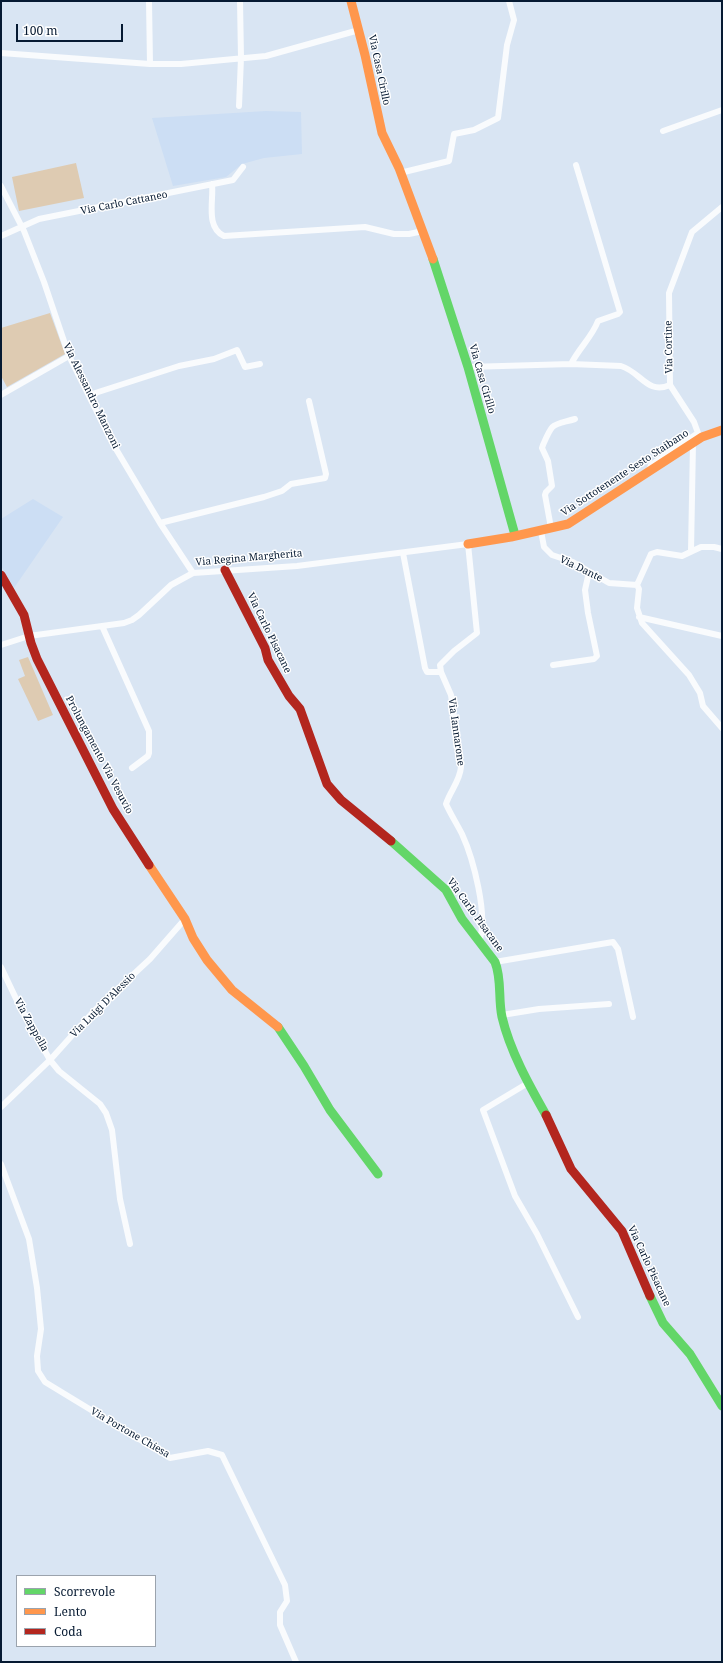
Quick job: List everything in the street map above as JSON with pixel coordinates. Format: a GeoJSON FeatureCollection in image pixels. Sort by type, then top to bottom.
{"type":"FeatureCollection","features":[{"type":"Feature","properties":{"kind":"street"},"geometry":{"type":"LineString","coordinates":[[148,1],[150,64]]}},
{"type":"Feature","properties":{"kind":"street"},"geometry":{"type":"LineString","coordinates":[[239,106],[241,58],[240,1]]}},
{"type":"Feature","properties":{"kind":"street","name":"Via Casa Cirillo"},"geometry":{"type":"LineString","coordinates":[[351,1],[382,133],[423,231],[468,367],[515,536]]}},
{"type":"Feature","properties":{"kind":"street"},"geometry":{"type":"LineString","coordinates":[[400,173],[449,161],[454,134],[474,130],[498,118],[507,45],[514,20],[509,1]]}},
{"type":"Feature","properties":{"kind":"street"},"geometry":{"type":"LineString","coordinates":[[1,53],[150,64],[181,64],[266,56],[359,30]]}},
{"type":"Feature","properties":{"kind":"street"},"geometry":{"type":"LineString","coordinates":[[663,131],[722,110]]}},
{"type":"Feature","properties":{"kind":"street"},"geometry":{"type":"LineString","coordinates":[[571,364],[592,335],[598,321],[620,312],[576,165]]}},
{"type":"Feature","properties":{"kind":"street","name":"Via Carlo Cattaneo"},"geometry":{"type":"LineString","coordinates":[[1,236],[39,220],[233,180],[243,168]]}},
{"type":"Feature","properties":{"kind":"street"},"geometry":{"type":"LineString","coordinates":[[212,184],[212,218],[220,234],[224,236],[366,227],[394,234],[409,234],[423,231]]}},
{"type":"Feature","properties":{"kind":"street","name":"Via Alessandro Manzoni"},"geometry":{"type":"LineString","coordinates":[[1,186],[22,226],[44,282],[69,356],[113,444],[160,523],[193,573]]}},
{"type":"Feature","properties":{"kind":"street","name":"Via Cortine"},"geometry":{"type":"LineString","coordinates":[[650,472],[651,465],[698,433],[694,422],[670,385],[669,293],[692,232],[722,207]]}},
{"type":"Feature","properties":{"kind":"street"},"geometry":{"type":"LineString","coordinates":[[89,395],[179,366],[214,359],[236,350],[245,367],[260,364]]}},
{"type":"Feature","properties":{"kind":"street"},"geometry":{"type":"LineString","coordinates":[[1,394],[69,356]]}},
{"type":"Feature","properties":{"kind":"street"},"geometry":{"type":"LineString","coordinates":[[468,367],[571,364],[621,366],[628,368],[649,386],[654,388],[664,388],[670,385]]}},
{"type":"Feature","properties":{"kind":"street"},"geometry":{"type":"LineString","coordinates":[[160,523],[264,497],[282,491],[291,484],[325,478],[326,474],[309,401]]}},
{"type":"Feature","properties":{"kind":"street"},"geometry":{"type":"LineString","coordinates":[[551,528],[545,495],[552,486],[548,461],[542,448],[550,428],[553,425],[575,419]]}},
{"type":"Feature","properties":{"kind":"street","name":"Via Sottotenente Sesto Staibano"},"geometry":{"type":"LineString","coordinates":[[515,536],[568,524],[702,437],[722,430]]}},
{"type":"Feature","properties":{"kind":"street"},"geometry":{"type":"LineString","coordinates":[[691,551],[690,509],[693,443]]}},
{"type":"Feature","properties":{"kind":"street","name":"Via Dante"},"geometry":{"type":"LineString","coordinates":[[541,531],[544,547],[552,555],[573,562],[609,583],[637,585]]}},
{"type":"Feature","properties":{"kind":"street","name":"Via Regina Margherita"},"geometry":{"type":"LineString","coordinates":[[1,645],[29,636],[124,623],[132,620],[171,585],[193,573],[297,566],[404,553],[515,536]]}},
{"type":"Feature","properties":{"kind":"street"},"geometry":{"type":"LineString","coordinates":[[404,553],[425,668],[427,672],[441,672],[440,663],[477,633],[468,544]]}},
{"type":"Feature","properties":{"kind":"street"},"geometry":{"type":"LineString","coordinates":[[722,549],[701,547],[682,556],[657,552],[651,554],[637,585],[639,589],[637,608],[642,623],[689,675],[700,693],[703,706],[722,728]]}},
{"type":"Feature","properties":{"kind":"street","name":"Via Carlo Pisacane"},"geometry":{"type":"LineString","coordinates":[[225,570],[265,648],[268,660],[289,696],[300,708],[326,784],[341,800],[401,849],[446,890],[462,919],[495,962],[498,970],[502,1015],[506,1030],[528,1083],[549,1120],[574,1175],[598,1200],[622,1231],[654,1305],[664,1324],[690,1354],[722,1406]]}},
{"type":"Feature","properties":{"kind":"street"},"geometry":{"type":"LineString","coordinates":[[553,665],[594,659],[597,656],[585,590],[589,572]]}},
{"type":"Feature","properties":{"kind":"street","name":"Prolungamento Via Vesuvio"},"geometry":{"type":"LineString","coordinates":[[1,575],[24,615],[29,636],[38,659],[113,809],[185,919],[207,960],[232,990],[280,1029],[330,1110],[378,1174]]}},
{"type":"Feature","properties":{"kind":"street"},"geometry":{"type":"LineString","coordinates":[[639,617],[722,636]]}},
{"type":"Feature","properties":{"kind":"street"},"geometry":{"type":"LineString","coordinates":[[102,626],[149,731],[148,756],[132,768]]}},
{"type":"Feature","properties":{"kind":"street","name":"Via Iannarone"},"geometry":{"type":"LineString","coordinates":[[441,672],[451,695],[461,767],[461,775],[446,804],[463,836],[478,886],[482,925],[482,933],[479,941]]}},
{"type":"Feature","properties":{"kind":"street","name":"Via Luigi D'Alessio"},"geometry":{"type":"LineString","coordinates":[[1,1107],[50,1060],[94,1012],[150,959],[185,919]]}},
{"type":"Feature","properties":{"kind":"street"},"geometry":{"type":"LineString","coordinates":[[495,962],[613,942],[618,949],[633,1016]]}},
{"type":"Feature","properties":{"kind":"street","name":"Via Zappella"},"geometry":{"type":"LineString","coordinates":[[1,967],[20,1007],[50,1060],[59,1071],[100,1104],[106,1113],[112,1130],[120,1199],[130,1244]]}},
{"type":"Feature","properties":{"kind":"street"},"geometry":{"type":"LineString","coordinates":[[502,1015],[539,1009],[609,1004]]}},
{"type":"Feature","properties":{"kind":"street"},"geometry":{"type":"LineString","coordinates":[[528,1083],[483,1110],[515,1196],[537,1234],[578,1317]]}},
{"type":"Feature","properties":{"kind":"street","name":"Via Portone Chiesa"},"geometry":{"type":"LineString","coordinates":[[1,1164],[29,1239],[38,1288],[41,1329],[37,1356],[38,1371],[45,1382],[170,1458],[208,1451],[222,1455],[285,1585],[287,1601],[280,1612],[280,1625],[296,1662]]}},
{"type":"Feature","properties":{"kind":"shaded area"},"geometry":{"type":"Polygon","coordinates":[[[266,111],[301,112],[302,154],[264,158],[242,164],[226,177],[173,186],[152,118],[266,111]]]}},
{"type":"Feature","properties":{"kind":"shaded area"},"geometry":{"type":"Polygon","coordinates":[[[76,163],[84,198],[19,211],[12,177],[76,163]]]}},
{"type":"Feature","properties":{"kind":"shaded area"},"geometry":{"type":"Polygon","coordinates":[[[50,313],[65,354],[7,387],[1,376],[1,328],[50,313]]]}},
{"type":"Feature","properties":{"kind":"shaded area"},"geometry":{"type":"Polygon","coordinates":[[[33,499],[63,517],[14,588],[1,566],[1,519],[33,499]]]}},
{"type":"Feature","properties":{"kind":"shaded area"},"geometry":{"type":"Polygon","coordinates":[[[28,657],[53,715],[38,721],[18,679],[25,676],[19,660],[28,657]]]}},
{"type":"Feature","properties":{"kind":"traffic: fast"},"geometry":{"type":"LineString","coordinates":[[433,259],[468,367],[515,535]]}},
{"type":"Feature","properties":{"kind":"traffic: fast"},"geometry":{"type":"LineString","coordinates":[[391,841],[446,890],[462,919],[495,962],[505,1030],[521,1068],[546,1115]]}},
{"type":"Feature","properties":{"kind":"traffic: fast"},"geometry":{"type":"LineString","coordinates":[[278,1027],[304,1066],[330,1110],[378,1174]]}},
{"type":"Feature","properties":{"kind":"traffic: fast"},"geometry":{"type":"LineString","coordinates":[[650,1296],[663,1323],[690,1354],[722,1406]]}},
{"type":"Feature","properties":{"kind":"traffic: slow"},"geometry":{"type":"LineString","coordinates":[[351,1],[365,55],[382,133],[399,168],[433,259]]}},
{"type":"Feature","properties":{"kind":"traffic: slow"},"geometry":{"type":"LineString","coordinates":[[468,544],[511,537],[568,524],[702,437],[722,430]]}},
{"type":"Feature","properties":{"kind":"traffic: slow"},"geometry":{"type":"LineString","coordinates":[[149,865],[185,919],[193,938],[207,960],[232,990],[278,1027]]}},
{"type":"Feature","properties":{"kind":"traffic: jam"},"geometry":{"type":"LineString","coordinates":[[225,570],[265,648],[268,660],[289,696],[300,709],[327,784],[341,800],[391,841]]}},
{"type":"Feature","properties":{"kind":"traffic: jam"},"geometry":{"type":"LineString","coordinates":[[1,575],[24,615],[31,643],[37,659],[113,809],[149,865]]}},
{"type":"Feature","properties":{"kind":"traffic: jam"},"geometry":{"type":"LineString","coordinates":[[546,1115],[571,1169],[622,1231],[650,1296]]}}]}
